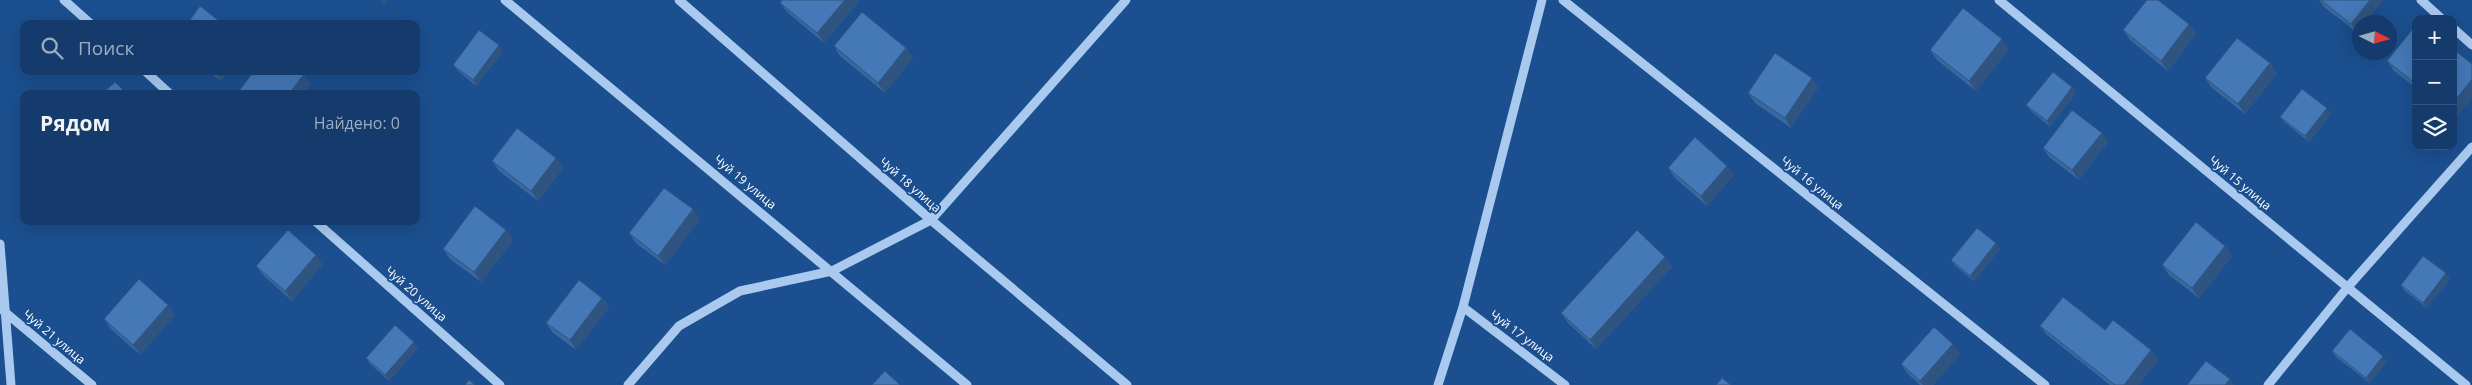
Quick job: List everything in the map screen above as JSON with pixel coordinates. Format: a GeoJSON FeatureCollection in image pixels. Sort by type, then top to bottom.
{"type":"FeatureCollection","features":[{"type":"Feature","properties":{"kind":"street"},"geometry":{"type":"LineString","coordinates":[[64,0],[86,20]]}},
{"type":"Feature","properties":{"kind":"street","name":"Чуй 19 улица"},"geometry":{"type":"LineString","coordinates":[[505,0],[968,385]]}},
{"type":"Feature","properties":{"kind":"street","name":"Чуй 18 улица"},"geometry":{"type":"LineString","coordinates":[[679,0],[931,220],[1127,385]]}},
{"type":"Feature","properties":{"kind":"street"},"geometry":{"type":"LineString","coordinates":[[628,385],[679,326],[740,291],[832,271],[931,220],[1126,0]]}},
{"type":"Feature","properties":{"kind":"street"},"geometry":{"type":"LineString","coordinates":[[1438,385],[1463,307],[1542,0]]}},
{"type":"Feature","properties":{"kind":"street","name":"Чуй 16 улица"},"geometry":{"type":"LineString","coordinates":[[1563,0],[2046,385]]}},
{"type":"Feature","properties":{"kind":"street","name":"Чуй 15 улица"},"geometry":{"type":"LineString","coordinates":[[1999,0],[2466,385]]}},
{"type":"Feature","properties":{"kind":"street"},"geometry":{"type":"LineString","coordinates":[[2421,0],[2438,15]]}},
{"type":"Feature","properties":{"kind":"street"},"geometry":{"type":"LineString","coordinates":[[2457,32],[2472,45]]}},
{"type":"Feature","properties":{"kind":"street"},"geometry":{"type":"LineString","coordinates":[[149,75],[166,90]]}},
{"type":"Feature","properties":{"kind":"street"},"geometry":{"type":"LineString","coordinates":[[2268,385],[2347,288],[2472,148]]}},
{"type":"Feature","properties":{"kind":"street","name":"Чуй 20 улица"},"geometry":{"type":"LineString","coordinates":[[320,225],[500,385]]}},
{"type":"Feature","properties":{"kind":"street"},"geometry":{"type":"LineString","coordinates":[[0,244],[3,311],[11,385]]}},
{"type":"Feature","properties":{"kind":"street","name":"Чуй 17 улица"},"geometry":{"type":"LineString","coordinates":[[1463,307],[1565,385]]}},
{"type":"Feature","properties":{"kind":"street","name":"Чуй 21 улица"},"geometry":{"type":"LineString","coordinates":[[3,311],[92,385]]}},
{"type":"Feature","properties":{"kind":"building"},"geometry":{"type":"Polygon","coordinates":[[[782,0],[845,0],[817,33],[780,3],[782,0]]]}},
{"type":"Feature","properties":{"kind":"building"},"geometry":{"type":"Polygon","coordinates":[[[2147,0],[2158,0],[2189,24],[2161,61],[2123,30],[2147,0]]]}},
{"type":"Feature","properties":{"kind":"building"},"geometry":{"type":"Polygon","coordinates":[[[2321,0],[2370,0],[2358,15],[2352,15],[2351,24],[2321,0]]]}},
{"type":"Feature","properties":{"kind":"building"},"geometry":{"type":"Polygon","coordinates":[[[200,6],[218,20],[190,20],[200,6]]]}},
{"type":"Feature","properties":{"kind":"building"},"geometry":{"type":"Polygon","coordinates":[[[1963,8],[2002,39],[1969,81],[1930,50],[1963,8]]]}},
{"type":"Feature","properties":{"kind":"building"},"geometry":{"type":"Polygon","coordinates":[[[862,12],[906,48],[878,83],[834,46],[862,12]]]}},
{"type":"Feature","properties":{"kind":"building"},"geometry":{"type":"Polygon","coordinates":[[[479,30],[499,45],[473,80],[453,65],[479,30]]]}},
{"type":"Feature","properties":{"kind":"building"},"geometry":{"type":"Polygon","coordinates":[[[2412,30],[2412,81],[2387,61],[2397,60],[2397,49],[2412,30]]]}},
{"type":"Feature","properties":{"kind":"building"},"geometry":{"type":"Polygon","coordinates":[[[2237,38],[2270,63],[2238,104],[2205,78],[2237,38]]]}},
{"type":"Feature","properties":{"kind":"building"},"geometry":{"type":"Polygon","coordinates":[[[2457,52],[2472,64],[2472,79],[2457,98],[2457,52]]]}},
{"type":"Feature","properties":{"kind":"building"},"geometry":{"type":"Polygon","coordinates":[[[1775,53],[1812,78],[1785,118],[1748,93],[1775,53]]]}},
{"type":"Feature","properties":{"kind":"building"},"geometry":{"type":"Polygon","coordinates":[[[2053,72],[2072,87],[2047,121],[2026,105],[2053,72]]]}},
{"type":"Feature","properties":{"kind":"building"},"geometry":{"type":"Polygon","coordinates":[[[251,75],[303,75],[292,90],[240,90],[251,75]]]}},
{"type":"Feature","properties":{"kind":"building"},"geometry":{"type":"Polygon","coordinates":[[[115,82],[123,90],[106,90],[115,82]]]}},
{"type":"Feature","properties":{"kind":"building"},"geometry":{"type":"Polygon","coordinates":[[[2302,89],[2327,108],[2305,136],[2280,117],[2302,89]]]}},
{"type":"Feature","properties":{"kind":"building"},"geometry":{"type":"Polygon","coordinates":[[[2072,110],[2102,133],[2072,170],[2043,148],[2072,110]]]}},
{"type":"Feature","properties":{"kind":"building"},"geometry":{"type":"Polygon","coordinates":[[[517,128],[556,158],[531,191],[492,161],[517,128]]]}},
{"type":"Feature","properties":{"kind":"building"},"geometry":{"type":"Polygon","coordinates":[[[1695,137],[1727,166],[1701,196],[1668,168],[1695,137]]]}},
{"type":"Feature","properties":{"kind":"building"},"geometry":{"type":"Polygon","coordinates":[[[664,188],[693,209],[658,256],[629,233],[664,188]]]}},
{"type":"Feature","properties":{"kind":"building"},"geometry":{"type":"Polygon","coordinates":[[[475,206],[506,230],[474,272],[443,249],[475,206]]]}},
{"type":"Feature","properties":{"kind":"building"},"geometry":{"type":"Polygon","coordinates":[[[2196,222],[2225,246],[2192,288],[2162,265],[2196,222]]]}},
{"type":"Feature","properties":{"kind":"building"},"geometry":{"type":"Polygon","coordinates":[[[1977,228],[1996,243],[1970,276],[1951,260],[1977,228]]]}},
{"type":"Feature","properties":{"kind":"building"},"geometry":{"type":"Polygon","coordinates":[[[288,230],[316,255],[285,291],[256,266],[288,230]]]}},
{"type":"Feature","properties":{"kind":"building"},"geometry":{"type":"Polygon","coordinates":[[[1637,230],[1665,257],[1590,340],[1561,313],[1637,230]]]}},
{"type":"Feature","properties":{"kind":"building"},"geometry":{"type":"Polygon","coordinates":[[[2423,256],[2446,273],[2423,303],[2401,285],[2423,256]]]}},
{"type":"Feature","properties":{"kind":"building"},"geometry":{"type":"Polygon","coordinates":[[[139,279],[168,305],[133,345],[104,319],[139,279]]]}},
{"type":"Feature","properties":{"kind":"building"},"geometry":{"type":"Polygon","coordinates":[[[579,280],[602,298],[570,340],[546,323],[579,280]]]}},
{"type":"Feature","properties":{"kind":"building"},"geometry":{"type":"Polygon","coordinates":[[[2063,297],[2105,330],[2113,320],[2151,350],[2124,385],[2115,385],[2040,326],[2063,297]]]}},
{"type":"Feature","properties":{"kind":"building"},"geometry":{"type":"Polygon","coordinates":[[[395,325],[414,342],[385,375],[366,358],[395,325]]]}},
{"type":"Feature","properties":{"kind":"building"},"geometry":{"type":"Polygon","coordinates":[[[1934,327],[1953,344],[1920,381],[1901,364],[1934,327]]]}},
{"type":"Feature","properties":{"kind":"building"},"geometry":{"type":"Polygon","coordinates":[[[2350,329],[2383,356],[2366,378],[2332,351],[2350,329]]]}},
{"type":"Feature","properties":{"kind":"building"},"geometry":{"type":"Polygon","coordinates":[[[2206,361],[2230,379],[2225,385],[2187,385],[2206,361]]]}},
{"type":"Feature","properties":{"kind":"building"},"geometry":{"type":"Polygon","coordinates":[[[885,371],[900,385],[872,385],[885,371]]]}},
{"type":"Feature","properties":{"kind":"building"},"geometry":{"type":"Polygon","coordinates":[[[1722,378],[1731,385],[1716,385],[1722,378]]]}},
{"type":"Feature","properties":{"kind":"building"},"geometry":{"type":"Polygon","coordinates":[[[469,380],[475,385],[465,385],[469,380]]]}}]}
